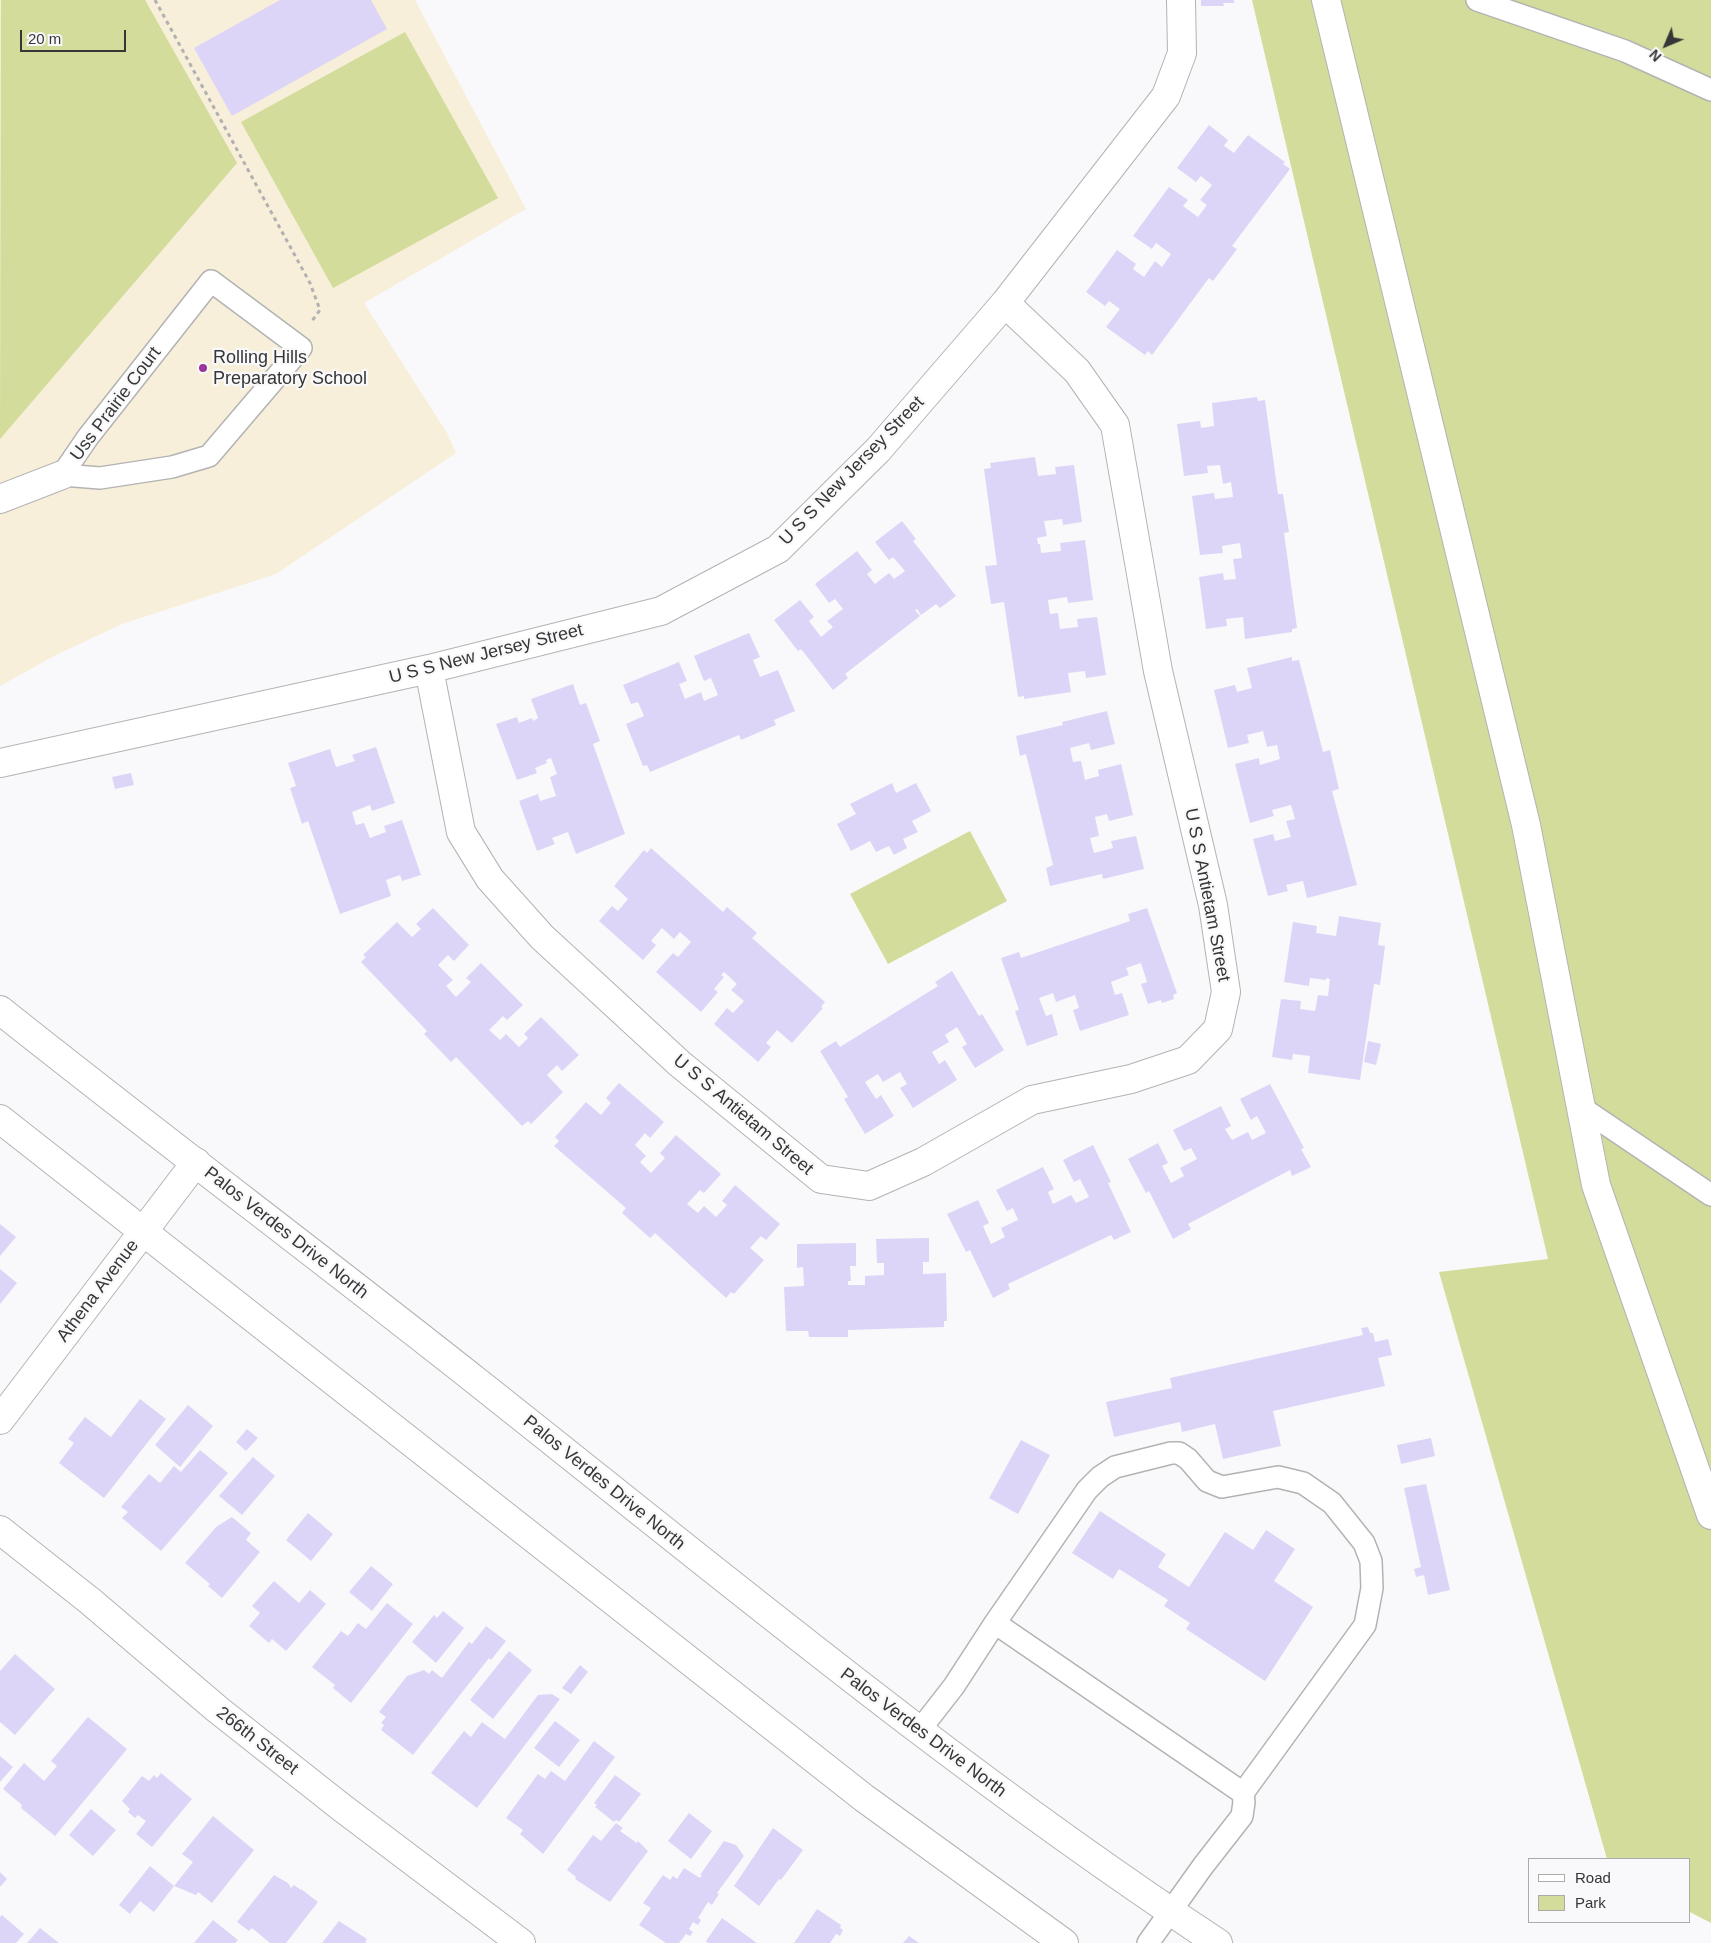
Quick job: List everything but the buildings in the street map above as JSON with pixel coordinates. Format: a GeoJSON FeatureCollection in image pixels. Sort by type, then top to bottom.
{"type":"FeatureCollection","features":[{"type":"Feature","properties":{"kind":"street","name":"U S S New Jersey Street"},"geometry":{"type":"LineString","coordinates":[[0,763],[429,669],[661,611],[778,549],[878,450],[1005,303],[1166,96],[1182,53],[1181,0]]}},
{"type":"Feature","properties":{"kind":"street"},"geometry":{"type":"LineString","coordinates":[[1326,0],[1526,825],[1596,1185],[1711,1515]]}},
{"type":"Feature","properties":{"kind":"street","name":"U S S Antietam Street"},"geometry":{"type":"LineString","coordinates":[[429,669],[461,832],[490,879],[542,937],[680,1064],[820,1179],[868,1186],[923,1162],[1032,1100],[1131,1079],[1188,1060],[1218,1029],[1226,992],[1213,905],[1158,671],[1115,425],[1077,371],[1005,303]]}},
{"type":"Feature","properties":{"kind":"street","name":"Uss Prairie Court"},"geometry":{"type":"LineString","coordinates":[[0,499],[62,475]]}},
{"type":"Feature","properties":{"kind":"street","name":"Palos Verdes Drive North"},"geometry":{"type":"LineString","coordinates":[[0,1010],[474,1379],[800,1640],[993,1786],[1138,1890],[1218,1943]]}},
{"type":"Feature","properties":{"kind":"street"},"geometry":{"type":"LineString","coordinates":[[0,1119],[864,1798],[1064,1943]]}},
{"type":"Feature","properties":{"kind":"street","name":"Athena Avenue"},"geometry":{"type":"LineString","coordinates":[[0,1420],[196,1162]]}},
{"type":"Feature","properties":{"kind":"street","name":"266th Street"},"geometry":{"type":"LineString","coordinates":[[0,1530],[90,1601],[217,1709],[341,1807],[521,1943]]}},
{"type":"Feature","properties":{"kind":"lane"},"geometry":{"type":"LineString","coordinates":[[1477,0],[1625,51],[1711,90]]}},
{"type":"Feature","properties":{"kind":"lane","name":"Uss Prairie Court"},"geometry":{"type":"LineString","coordinates":[[62,475],[88,436],[211,281],[294,343]]}},
{"type":"Feature","properties":{"kind":"lane"},"geometry":{"type":"LineString","coordinates":[[62,475],[100,478],[172,467],[208,456],[301,348],[294,343]]}},
{"type":"Feature","properties":{"kind":"lane"},"geometry":{"type":"LineString","coordinates":[[1582,1108],[1711,1195]]}},
{"type":"Feature","properties":{"kind":"lane"},"geometry":{"type":"LineString","coordinates":[[920,1731],[954,1686],[1087,1490],[1100,1477],[1115,1467],[1171,1453],[1180,1453],[1188,1459],[1207,1481],[1222,1487],[1278,1477],[1303,1483],[1332,1503],[1364,1543],[1372,1561],[1372,1588],[1365,1625],[1243,1793],[1242,1816],[1203,1866],[1148,1943]]}},
{"type":"Feature","properties":{"kind":"lane"},"geometry":{"type":"LineString","coordinates":[[995,1623],[1243,1793]]}},
{"type":"Feature","properties":{"kind":"path"},"geometry":{"type":"LineString","coordinates":[[155,0],[310,284],[320,310],[294,343]]}},
{"type":"Feature","properties":{"kind":"shaded area","name":"Rolling Hills Preparatory School"},"geometry":{"type":"Polygon","coordinates":[[[0,0],[415,0],[526,209],[364,303],[447,433],[456,453],[276,574],[122,624],[54,656],[0,686],[0,0]]]}},
{"type":"Feature","properties":{"kind":"green space"},"geometry":{"type":"Polygon","coordinates":[[[1,0],[145,0],[237,163],[0,439],[1,0]]]}},
{"type":"Feature","properties":{"kind":"green space"},"geometry":{"type":"Polygon","coordinates":[[[1252,0],[1711,0],[1711,1923],[1691,1913],[1691,1858],[1607,1858],[1439,1272],[1548,1259],[1252,0]]]}},
{"type":"Feature","properties":{"kind":"green space"},"geometry":{"type":"Polygon","coordinates":[[[405,32],[498,198],[333,288],[241,122],[405,32]]]}},
{"type":"Feature","properties":{"kind":"green space"},"geometry":{"type":"Polygon","coordinates":[[[970,831],[1007,901],[888,964],[850,894],[970,831]]]}},
{"type":"Feature","properties":{"kind":"place","name":"Rolling Hills Preparatory School"},"geometry":{"type":"Point","coordinates":[203,368]}}]}
